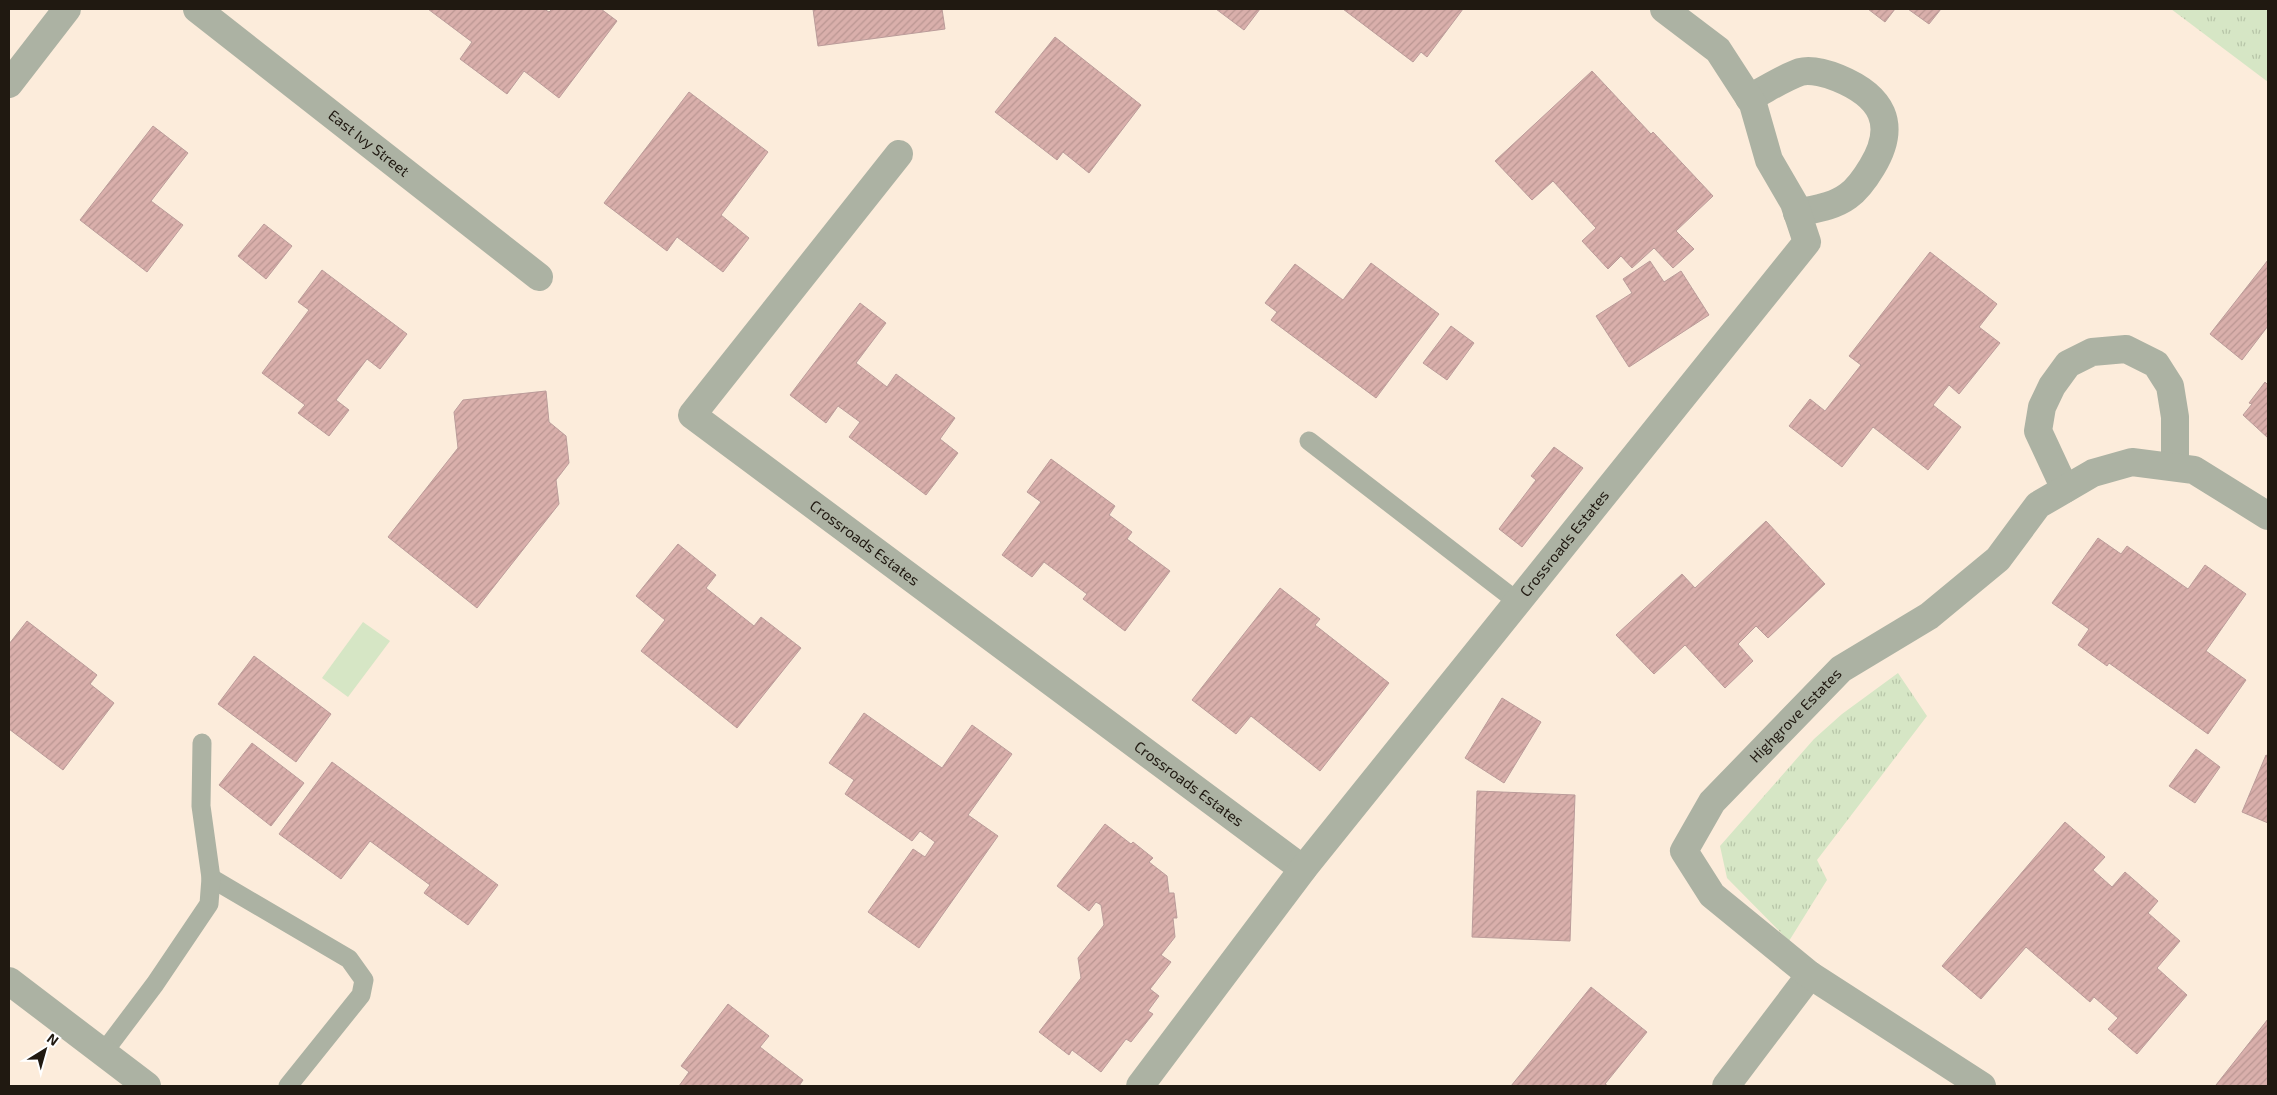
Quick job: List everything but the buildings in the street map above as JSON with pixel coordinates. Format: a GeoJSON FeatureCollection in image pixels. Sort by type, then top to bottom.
{"type":"FeatureCollection","features":[{"type":"Feature","properties":{"kind":"street"},"geometry":{"type":"LineString","coordinates":[[9,84],[67,9]]}},
{"type":"Feature","properties":{"kind":"street","name":"East Ivy Street"},"geometry":{"type":"LineString","coordinates":[[197,9],[539,277]]}},
{"type":"Feature","properties":{"kind":"street","name":"Crossroads Estates"},"geometry":{"type":"LineString","coordinates":[[1140,1086],[1303,869],[1807,242],[1794,202],[1769,160],[1753,104],[1718,50],[1664,9]]}},
{"type":"Feature","properties":{"kind":"street"},"geometry":{"type":"LineString","coordinates":[[1749,98],[1802,71],[1826,74],[1848,82],[1871,97],[1885,120],[1883,149],[1865,178],[1848,196],[1826,207],[1797,213]]}},
{"type":"Feature","properties":{"kind":"street","name":"Crossroads Estates"},"geometry":{"type":"LineString","coordinates":[[899,154],[692,415],[1303,869]]}},
{"type":"Feature","properties":{"kind":"street"},"geometry":{"type":"LineString","coordinates":[[2065,489],[2038,431],[2042,407],[2052,386],[2068,364],[2092,352],[2126,349],[2156,364],[2170,386],[2175,417],[2175,467]]}},
{"type":"Feature","properties":{"kind":"street","name":"Highgrove Estates"},"geometry":{"type":"LineString","coordinates":[[1982,1086],[1810,975],[1712,895],[1684,851],[1712,802],[1841,669],[1929,616],[1998,559],[2038,506],[2065,489],[2093,473],[2132,462],[2175,467],[2194,470],[2268,516]]}},
{"type":"Feature","properties":{"kind":"street"},"geometry":{"type":"LineString","coordinates":[[1726,1086],[1810,975]]}},
{"type":"Feature","properties":{"kind":"street"},"geometry":{"type":"LineString","coordinates":[[9,981],[146,1086]]}},
{"type":"Feature","properties":{"kind":"lane"},"geometry":{"type":"LineString","coordinates":[[1309,441],[1518,602]]}},
{"type":"Feature","properties":{"kind":"lane"},"geometry":{"type":"LineString","coordinates":[[103,1053],[155,984],[209,904],[211,878],[201,806],[202,743]]}},
{"type":"Feature","properties":{"kind":"lane"},"geometry":{"type":"LineString","coordinates":[[211,878],[349,959],[364,980],[361,995],[288,1086]]}},
{"type":"Feature","properties":{"kind":"green space"},"geometry":{"type":"Polygon","coordinates":[[[2171,9],[2268,9],[2268,82],[2171,9]]]}},
{"type":"Feature","properties":{"kind":"green space"},"geometry":{"type":"Polygon","coordinates":[[[363,622],[390,641],[348,697],[322,678],[363,622]]]}},
{"type":"Feature","properties":{"kind":"green space"},"geometry":{"type":"Polygon","coordinates":[[[1898,673],[1927,716],[1817,860],[1827,880],[1789,941],[1727,878],[1720,846],[1814,739],[1842,714],[1898,673]]]}}]}
